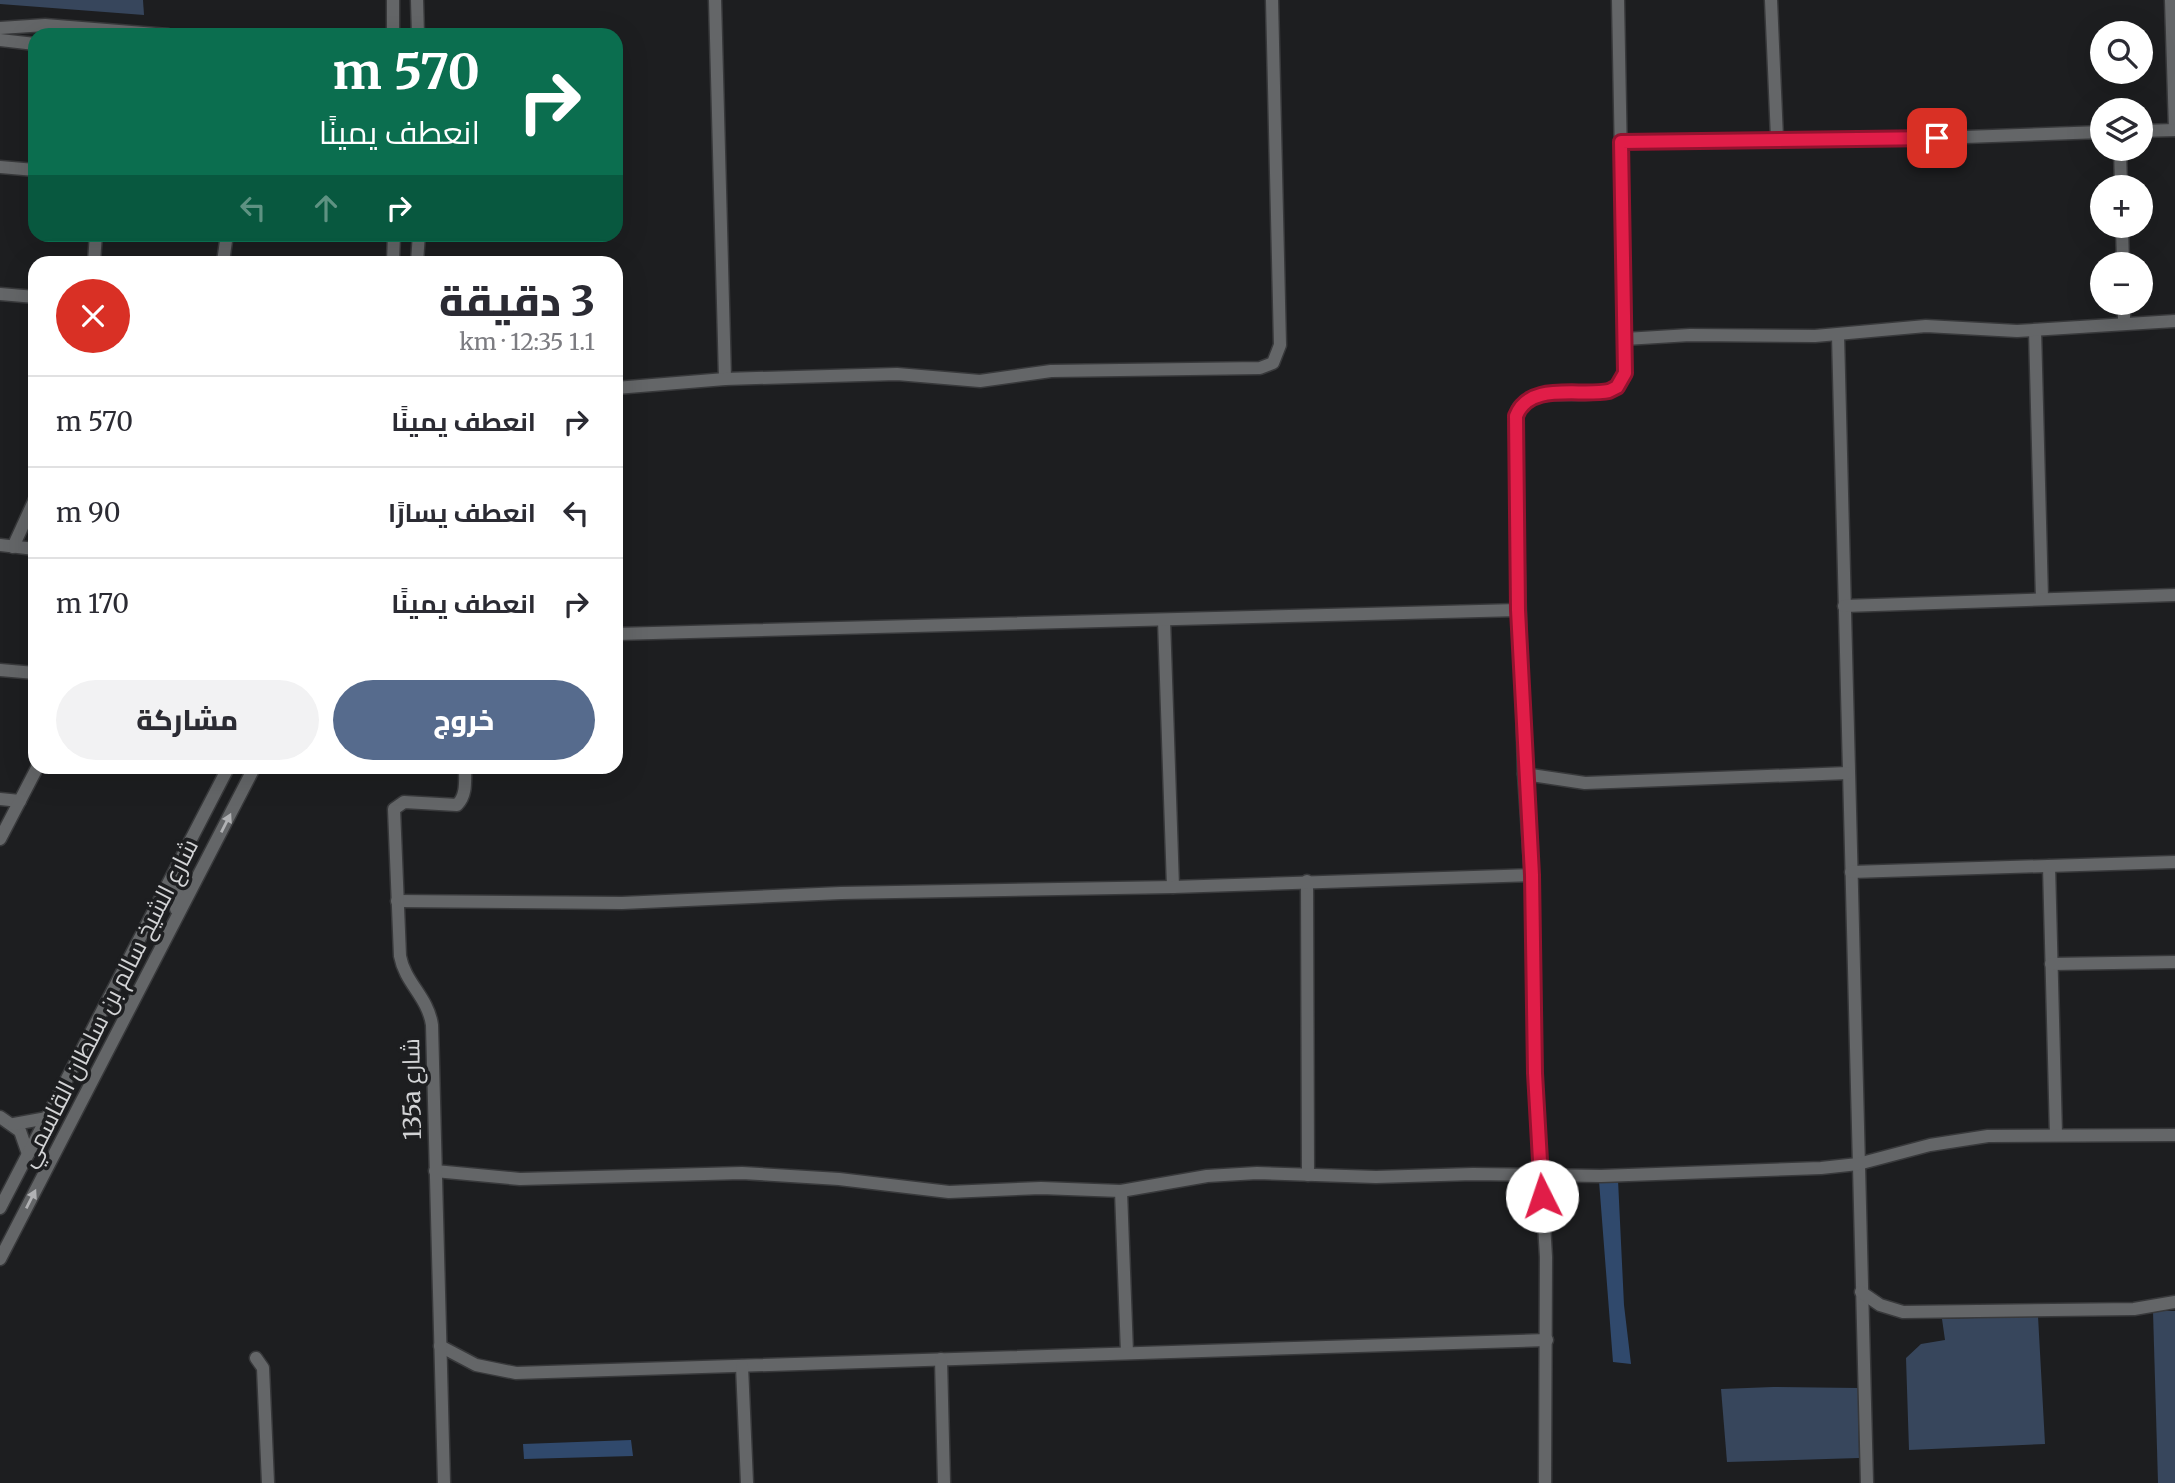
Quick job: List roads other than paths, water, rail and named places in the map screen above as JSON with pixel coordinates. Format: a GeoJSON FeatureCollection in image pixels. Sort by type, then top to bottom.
{"type":"FeatureCollection","features":[{"type":"Feature","properties":{"kind":"street"},"geometry":{"type":"LineString","coordinates":[[393,0],[393,28]]}},
{"type":"Feature","properties":{"kind":"street"},"geometry":{"type":"LineString","coordinates":[[417,0],[418,28]]}},
{"type":"Feature","properties":{"kind":"street"},"geometry":{"type":"LineString","coordinates":[[715,0],[725,379]]}},
{"type":"Feature","properties":{"kind":"street"},"geometry":{"type":"LineString","coordinates":[[623,387],[725,379],[897,374],[980,381],[1051,371],[1260,368],[1273,363],[1280,345],[1272,0]]}},
{"type":"Feature","properties":{"kind":"street"},"geometry":{"type":"LineString","coordinates":[[1545,1483],[1547,1340],[1532,875],[1524,774],[1518,610],[1515,425],[1519,407],[1534,396],[1601,393],[1617,387],[1625,373],[1618,0]]}},
{"type":"Feature","properties":{"kind":"street"},"geometry":{"type":"LineString","coordinates":[[1771,0],[1777,138]]}},
{"type":"Feature","properties":{"kind":"street"},"geometry":{"type":"LineString","coordinates":[[2153,131],[2175,130],[2171,0]]}},
{"type":"Feature","properties":{"kind":"street"},"geometry":{"type":"LineString","coordinates":[[21,25],[12,28],[11,34],[28,42]]}},
{"type":"Feature","properties":{"kind":"street"},"geometry":{"type":"LineString","coordinates":[[0,28],[21,25],[65,28]]}},
{"type":"Feature","properties":{"kind":"street"},"geometry":{"type":"LineString","coordinates":[[0,40],[28,43]]}},
{"type":"Feature","properties":{"kind":"street"},"geometry":{"type":"LineString","coordinates":[[1621,142],[1937,138],[2090,132]]}},
{"type":"Feature","properties":{"kind":"street"},"geometry":{"type":"LineString","coordinates":[[0,167],[28,169]]}},
{"type":"Feature","properties":{"kind":"street"},"geometry":{"type":"LineString","coordinates":[[0,294],[28,296]]}},
{"type":"Feature","properties":{"kind":"street"},"geometry":{"type":"LineString","coordinates":[[2124,315],[2124,323]]}},
{"type":"Feature","properties":{"kind":"street"},"geometry":{"type":"LineString","coordinates":[[1625,339],[1838,335],[1926,326],[2035,330],[2175,321]]}},
{"type":"Feature","properties":{"kind":"street"},"geometry":{"type":"LineString","coordinates":[[2035,330],[2042,599]]}},
{"type":"Feature","properties":{"kind":"street"},"geometry":{"type":"LineString","coordinates":[[1838,335],[1867,1483]]}},
{"type":"Feature","properties":{"kind":"street"},"geometry":{"type":"LineString","coordinates":[[28,511],[7,546],[28,548]]}},
{"type":"Feature","properties":{"kind":"street"},"geometry":{"type":"LineString","coordinates":[[1844,606],[2175,594]]}},
{"type":"Feature","properties":{"kind":"street"},"geometry":{"type":"LineString","coordinates":[[623,634],[1518,610]]}},
{"type":"Feature","properties":{"kind":"street"},"geometry":{"type":"LineString","coordinates":[[1164,620],[1173,887]]}},
{"type":"Feature","properties":{"kind":"street"},"geometry":{"type":"LineString","coordinates":[[0,670],[28,672]]}},
{"type":"Feature","properties":{"kind":"street"},"geometry":{"type":"LineString","coordinates":[[1524,774],[1585,783],[1848,773]]}},
{"type":"Feature","properties":{"kind":"street"},"geometry":{"type":"LineString","coordinates":[[0,839],[34,774]]}},
{"type":"Feature","properties":{"kind":"street","name":"شارع الشيخ سالم بن سلطان القاسمي"},"geometry":{"type":"LineString","coordinates":[[0,1208],[225,774]]}},
{"type":"Feature","properties":{"kind":"street","name":"شارع الشيخ سالم بن سلطان القاسمي"},"geometry":{"type":"LineString","coordinates":[[0,1259],[251,774]]}},
{"type":"Feature","properties":{"kind":"street","name":"135a شارع"},"geometry":{"type":"LineString","coordinates":[[444,1483],[430,1012],[402,967],[394,809],[404,802],[457,805],[463,799],[465,774]]}},
{"type":"Feature","properties":{"kind":"street"},"geometry":{"type":"LineString","coordinates":[[0,799],[20,800]]}},
{"type":"Feature","properties":{"kind":"street"},"geometry":{"type":"LineString","coordinates":[[1851,872],[2175,862]]}},
{"type":"Feature","properties":{"kind":"street"},"geometry":{"type":"LineString","coordinates":[[2049,866],[2056,1135]]}},
{"type":"Feature","properties":{"kind":"street"},"geometry":{"type":"LineString","coordinates":[[397,901],[622,903],[1003,888],[1173,887],[1532,875]]}},
{"type":"Feature","properties":{"kind":"street"},"geometry":{"type":"LineString","coordinates":[[170,881],[177,883],[181,890],[171,929]]}},
{"type":"Feature","properties":{"kind":"street"},"geometry":{"type":"LineString","coordinates":[[1307,881],[1308,1175]]}},
{"type":"Feature","properties":{"kind":"street"},"geometry":{"type":"LineString","coordinates":[[2051,964],[2175,962]]}},
{"type":"Feature","properties":{"kind":"street"},"geometry":{"type":"LineString","coordinates":[[0,1117],[13,1124],[24,1138],[27,1155]]}},
{"type":"Feature","properties":{"kind":"street"},"geometry":{"type":"LineString","coordinates":[[13,1124],[47,1118]]}},
{"type":"Feature","properties":{"kind":"street"},"geometry":{"type":"LineString","coordinates":[[435,1171],[530,1180],[754,1174],[949,1192],[1041,1188],[1121,1191],[1232,1174],[1541,1175],[1785,1169],[1858,1164],[1954,1140],[2056,1135],[2175,1135]]}},
{"type":"Feature","properties":{"kind":"street"},"geometry":{"type":"LineString","coordinates":[[1121,1191],[1127,1353]]}},
{"type":"Feature","properties":{"kind":"street"},"geometry":{"type":"LineString","coordinates":[[1861,1292],[1880,1306],[1903,1311],[2134,1309],[2175,1302]]}},
{"type":"Feature","properties":{"kind":"street"},"geometry":{"type":"LineString","coordinates":[[440,1346],[476,1365],[516,1373],[1547,1340]]}},
{"type":"Feature","properties":{"kind":"street"},"geometry":{"type":"LineString","coordinates":[[256,1358],[262,1368],[268,1483]]}},
{"type":"Feature","properties":{"kind":"street"},"geometry":{"type":"LineString","coordinates":[[941,1359],[944,1483]]}},
{"type":"Feature","properties":{"kind":"street"},"geometry":{"type":"LineString","coordinates":[[742,1366],[747,1483]]}}]}
